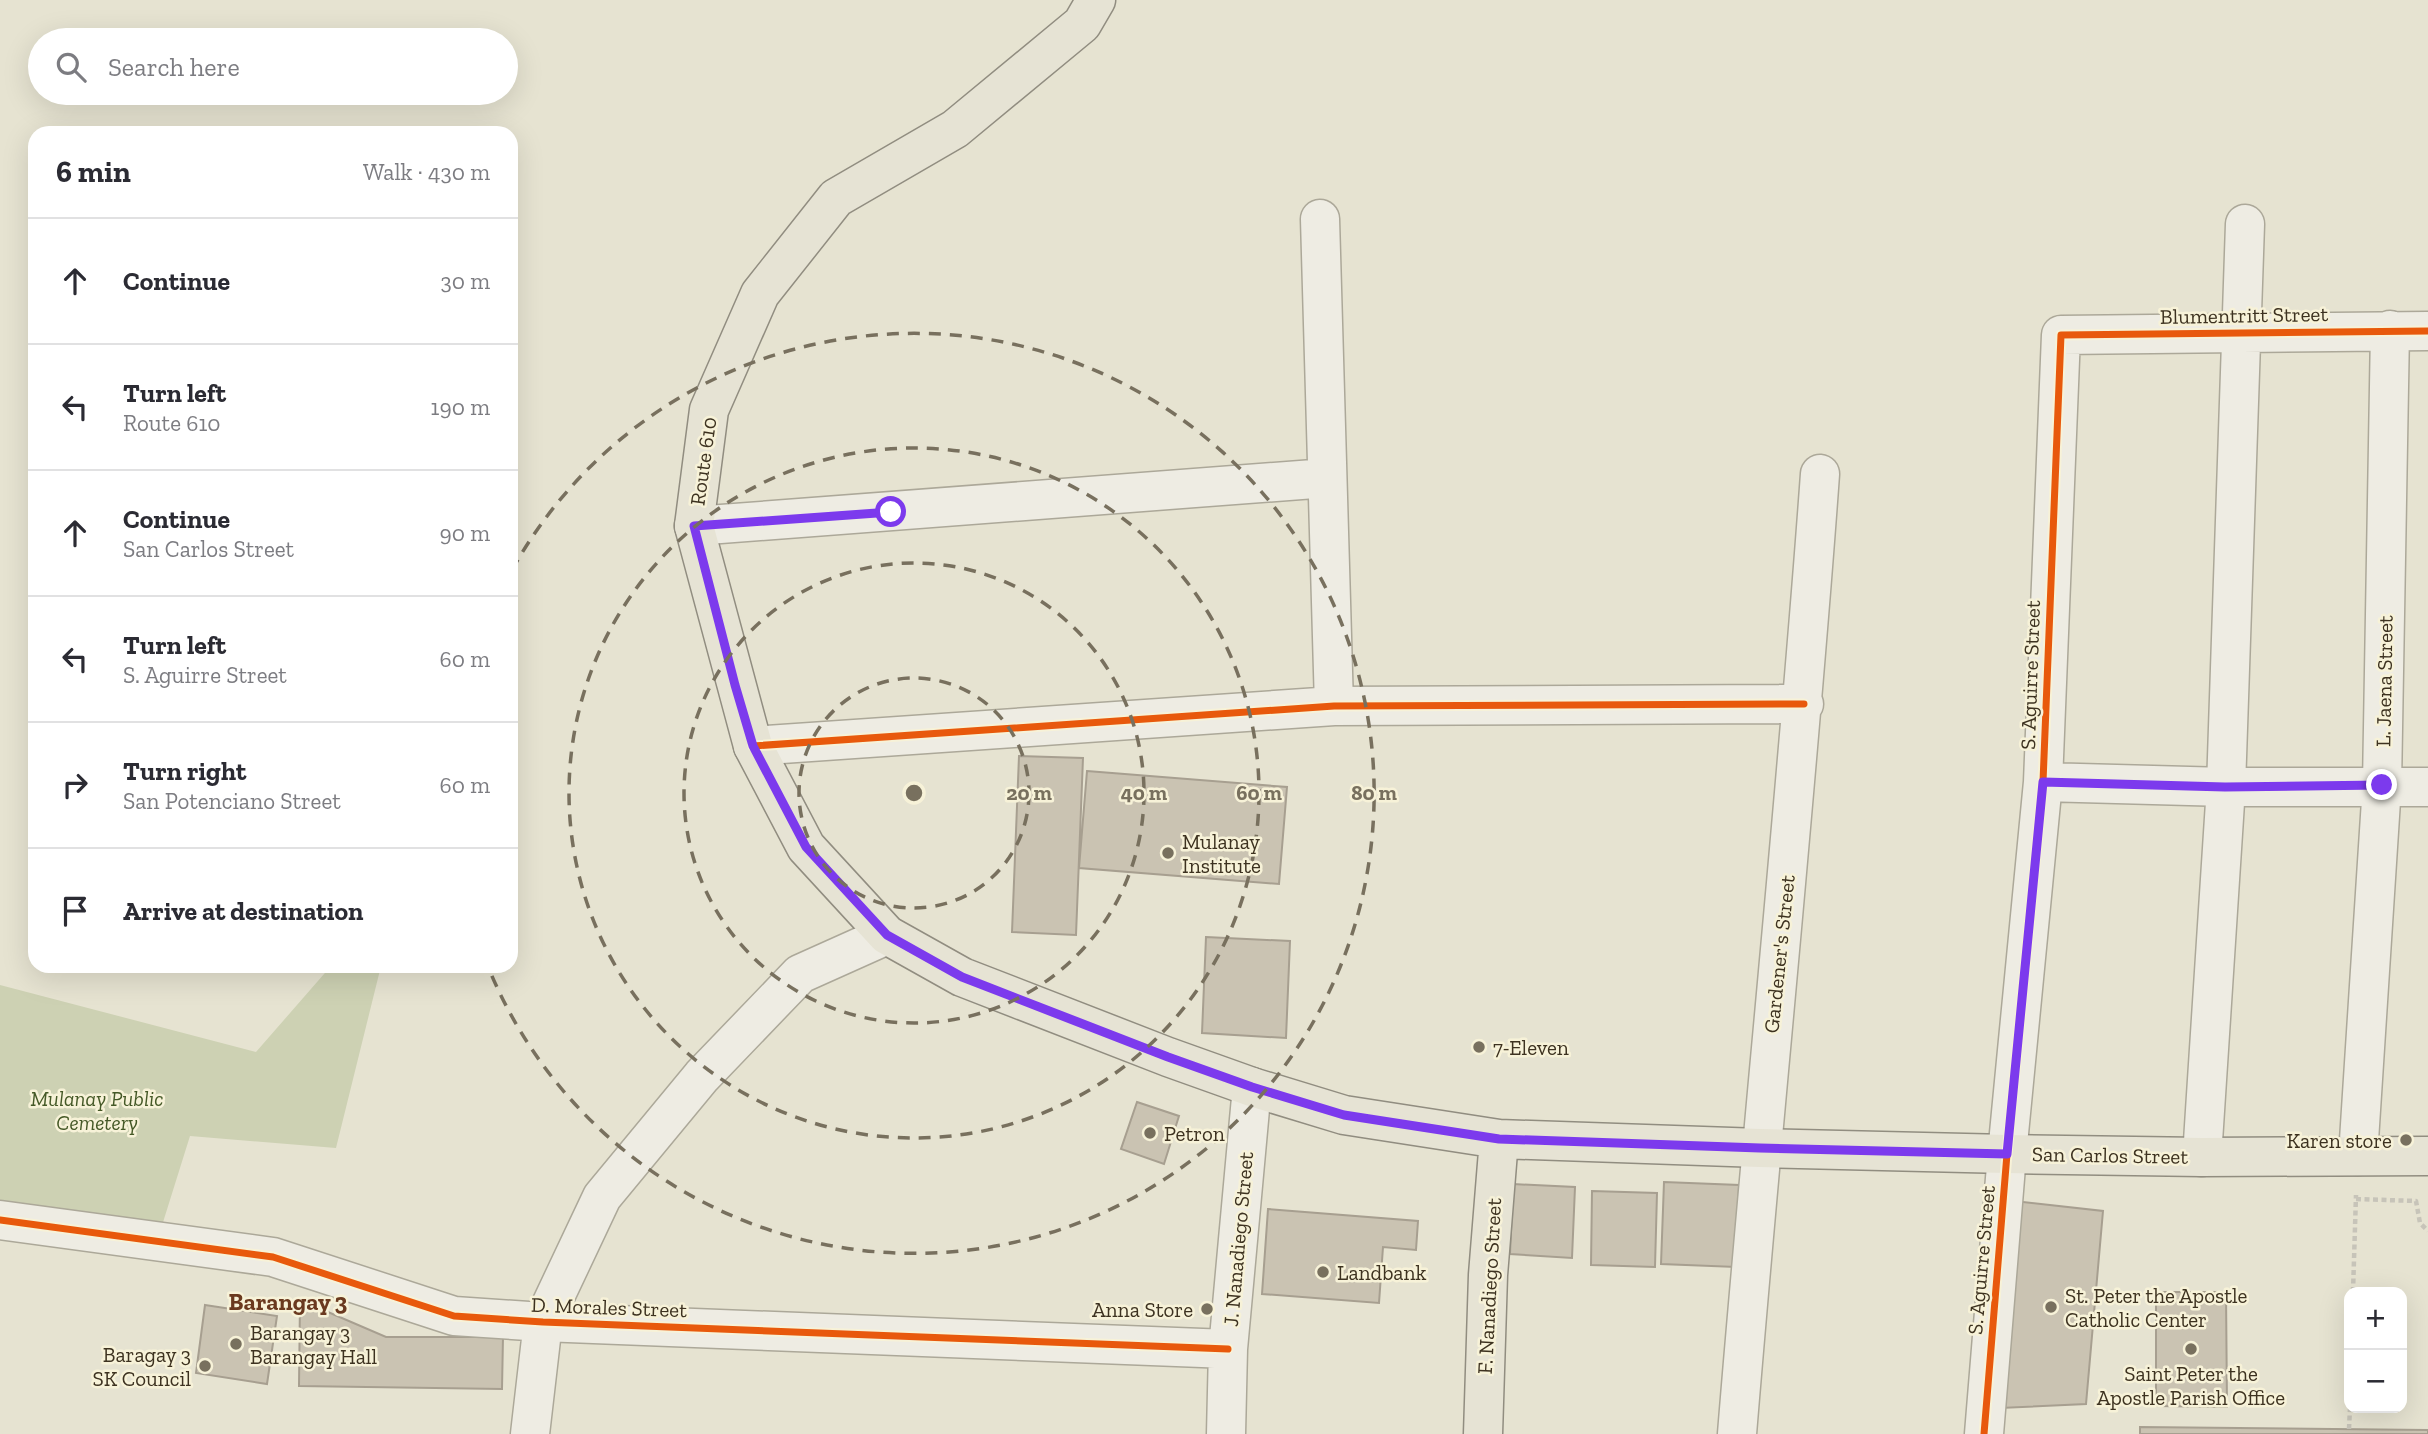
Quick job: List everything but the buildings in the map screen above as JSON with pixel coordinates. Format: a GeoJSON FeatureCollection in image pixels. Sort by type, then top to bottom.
{"type":"FeatureCollection","features":[{"type":"Feature","properties":{"kind":"main road","name":"Route 610"},"geometry":{"type":"LineString","coordinates":[[1096,0],[1082,24],[955,129],[836,198],[760,294],[709,410],[694,526],[753,746],[806,847],[887,935],[962,977],[1168,1057],[1252,1087],[1344,1115],[1499,1139]]}},
{"type":"Feature","properties":{"kind":"main road","name":"San Carlos Street"},"geometry":{"type":"LineString","coordinates":[[1499,1139],[2007,1154],[2428,1156]]}},
{"type":"Feature","properties":{"kind":"main road","name":"F. Nanadiego Street"},"geometry":{"type":"LineString","coordinates":[[1483,1434],[1488,1275],[1499,1139]]}},
{"type":"Feature","properties":{"kind":"street"},"geometry":{"type":"LineString","coordinates":[[1320,219],[1334,706]]}},
{"type":"Feature","properties":{"kind":"street"},"geometry":{"type":"LineString","coordinates":[[2202,1157],[2225,787],[2245,224]]}},
{"type":"Feature","properties":{"kind":"street","name":"L. Jaena Street"},"geometry":{"type":"LineString","coordinates":[[2358,1156],[2382,785],[2390,330]]}},
{"type":"Feature","properties":{"kind":"street","name":"Blumentritt Street"},"geometry":{"type":"LineString","coordinates":[[2061,335],[2428,331]]}},
{"type":"Feature","properties":{"kind":"street","name":"S. Aguirre Street"},"geometry":{"type":"LineString","coordinates":[[1984,1434],[2007,1154],[2043,782],[2061,335]]}},
{"type":"Feature","properties":{"kind":"street","name":"Gardener's Street"},"geometry":{"type":"LineString","coordinates":[[1737,1434],[1760,1148],[1804,704],[1820,474]]}},
{"type":"Feature","properties":{"kind":"street"},"geometry":{"type":"LineString","coordinates":[[694,526],[1327,478]]}},
{"type":"Feature","properties":{"kind":"street"},"geometry":{"type":"LineString","coordinates":[[753,746],[1334,706],[1804,704]]}},
{"type":"Feature","properties":{"kind":"street"},"geometry":{"type":"LineString","coordinates":[[2043,782],[2225,787],[2428,787]]}},
{"type":"Feature","properties":{"kind":"street"},"geometry":{"type":"LineString","coordinates":[[530,1434],[543,1322],[602,1197],[702,1076],[800,974],[887,935]]}},
{"type":"Feature","properties":{"kind":"street","name":"J. Nanadiego Street"},"geometry":{"type":"LineString","coordinates":[[1226,1434],[1228,1349],[1252,1087]]}},
{"type":"Feature","properties":{"kind":"street","name":"D. Morales Street"},"geometry":{"type":"LineString","coordinates":[[0,1220],[273,1257],[454,1316],[543,1322],[1228,1349]]}},
{"type":"Feature","properties":{"kind":"path"},"geometry":{"type":"LineString","coordinates":[[2353,1287],[2358,1156]]}},
{"type":"Feature","properties":{"kind":"path"},"geometry":{"type":"LineString","coordinates":[[2356,1199],[2416,1201],[2420,1223],[2428,1231]]}},
{"type":"Feature","properties":{"kind":"path"},"geometry":{"type":"LineString","coordinates":[[2349,1429],[2350,1413]]}},
{"type":"Feature","properties":{"kind":"green space","name":"Mulanay Public Cemetery"},"geometry":{"type":"Polygon","coordinates":[[[325,973],[379,973],[336,1148],[190,1136],[154,1251],[0,1235],[0,985],[256,1052],[325,973]]]}},
{"type":"Feature","properties":{"kind":"cycle path"},"geometry":{"type":"LineString","coordinates":[[1984,1434],[2007,1154],[2043,782],[2061,335],[2428,331]]}},
{"type":"Feature","properties":{"kind":"cycle path"},"geometry":{"type":"LineString","coordinates":[[753,746],[1334,706],[1804,704]]}},
{"type":"Feature","properties":{"kind":"cycle path"},"geometry":{"type":"LineString","coordinates":[[0,1220],[273,1257],[454,1316],[543,1322],[1228,1349]]}},
{"type":"Feature","properties":{"kind":"place","name":"Mulanay Institute"},"geometry":{"type":"Point","coordinates":[1168,853]}},
{"type":"Feature","properties":{"kind":"place","name":"7-Eleven"},"geometry":{"type":"Point","coordinates":[1479,1047]}},
{"type":"Feature","properties":{"kind":"place","name":"Petron"},"geometry":{"type":"Point","coordinates":[1150,1133]}},
{"type":"Feature","properties":{"kind":"place","name":"Karen store"},"geometry":{"type":"Point","coordinates":[2406,1140]}},
{"type":"Feature","properties":{"kind":"place","name":"Landbank"},"geometry":{"type":"Point","coordinates":[1323,1272]}},
{"type":"Feature","properties":{"kind":"place","name":"St. Peter the Apostle Catholic Center"},"geometry":{"type":"Point","coordinates":[2051,1307]}},
{"type":"Feature","properties":{"kind":"place","name":"Anna Store"},"geometry":{"type":"Point","coordinates":[1207,1309]}},
{"type":"Feature","properties":{"kind":"place","name":"Barangay 3 Barangay Hall"},"geometry":{"type":"Point","coordinates":[236,1344]}},
{"type":"Feature","properties":{"kind":"place","name":"Saint Peter the Apostle Parish Office"},"geometry":{"type":"Point","coordinates":[2191,1349]}},
{"type":"Feature","properties":{"kind":"place","name":"Baragay 3 SK Council"},"geometry":{"type":"Point","coordinates":[205,1366]}},
{"type":"Feature","properties":{"kind":"district","name":"Barangay 3"},"geometry":{"type":"Point","coordinates":[288,1301]}},
{"type":"Feature","properties":{"kind":"route"},"geometry":{"type":"LineString","coordinates":[[891,512],[694,526],[753,746],[806,847],[887,935],[962,977],[1168,1057],[1252,1087],[1344,1115],[1499,1139],[2007,1154],[2043,782],[2225,787],[2382,785]]}}]}
